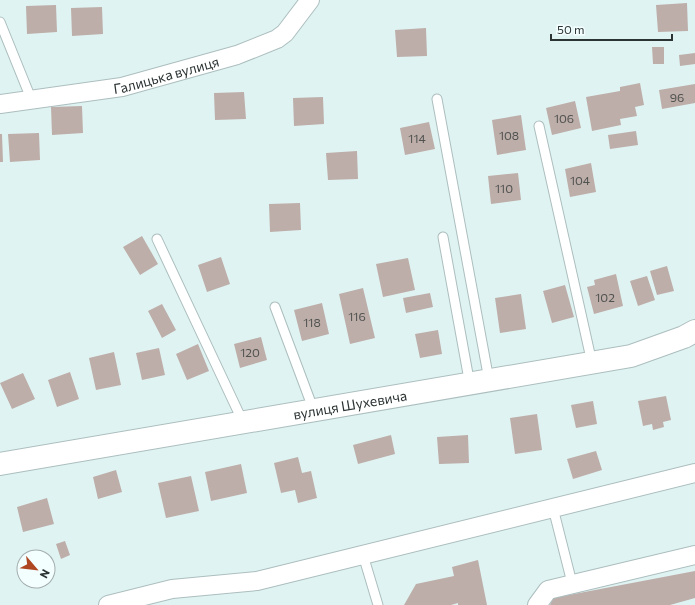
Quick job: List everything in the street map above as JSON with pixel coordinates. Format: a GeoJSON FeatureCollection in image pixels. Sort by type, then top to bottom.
{"type":"FeatureCollection","features":[{"type":"Feature","properties":{"kind":"street","name":"Галицька вулиця"},"geometry":{"type":"LineString","coordinates":[[0,104],[32,101],[122,87],[237,55],[277,39],[285,33],[310,0]]}},
{"type":"Feature","properties":{"kind":"street","name":"вулиця Шухевича"},"geometry":{"type":"LineString","coordinates":[[0,464],[632,356],[684,337],[695,331]]}},
{"type":"Feature","properties":{"kind":"street"},"geometry":{"type":"LineString","coordinates":[[108,605],[172,589],[257,581],[695,473]]}},
{"type":"Feature","properties":{"kind":"street"},"geometry":{"type":"LineString","coordinates":[[537,605],[548,590],[572,583],[695,555]]}},
{"type":"Feature","properties":{"kind":"lane"},"geometry":{"type":"LineString","coordinates":[[0,22],[32,101]]}},
{"type":"Feature","properties":{"kind":"lane"},"geometry":{"type":"LineString","coordinates":[[437,98],[480,383]]}},
{"type":"Feature","properties":{"kind":"lane"},"geometry":{"type":"LineString","coordinates":[[539,126],[592,363]]}},
{"type":"Feature","properties":{"kind":"lane"},"geometry":{"type":"LineString","coordinates":[[157,238],[244,423]]}},
{"type":"Feature","properties":{"kind":"lane"},"geometry":{"type":"LineString","coordinates":[[443,238],[480,383]]}},
{"type":"Feature","properties":{"kind":"lane"},"geometry":{"type":"LineString","coordinates":[[275,306],[314,411]]}},
{"type":"Feature","properties":{"kind":"lane"},"geometry":{"type":"LineString","coordinates":[[553,508],[572,583]]}},
{"type":"Feature","properties":{"kind":"lane"},"geometry":{"type":"LineString","coordinates":[[363,555],[378,605]]}},
{"type":"Feature","properties":{"kind":"building"},"geometry":{"type":"Polygon","coordinates":[[[687,3],[688,31],[658,32],[656,5],[687,3]]]}},
{"type":"Feature","properties":{"kind":"building"},"geometry":{"type":"Polygon","coordinates":[[[56,5],[57,32],[27,34],[26,6],[56,5]]]}},
{"type":"Feature","properties":{"kind":"building"},"geometry":{"type":"Polygon","coordinates":[[[102,7],[103,34],[72,36],[71,8],[102,7]]]}},
{"type":"Feature","properties":{"kind":"building"},"geometry":{"type":"Polygon","coordinates":[[[426,28],[427,56],[397,57],[395,30],[426,28]]]}},
{"type":"Feature","properties":{"kind":"building"},"geometry":{"type":"Polygon","coordinates":[[[652,47],[664,47],[664,64],[653,64],[652,47]]]}},
{"type":"Feature","properties":{"kind":"building"},"geometry":{"type":"Polygon","coordinates":[[[695,53],[695,64],[680,66],[679,55],[695,53]]]}},
{"type":"Feature","properties":{"kind":"building"},"geometry":{"type":"Polygon","coordinates":[[[640,83],[644,105],[635,107],[637,116],[620,119],[621,125],[592,131],[586,97],[620,91],[620,87],[640,83]]]}},
{"type":"Feature","properties":{"kind":"building"},"geometry":{"type":"Polygon","coordinates":[[[695,84],[695,103],[662,109],[659,90],[695,84]]]}},
{"type":"Feature","properties":{"kind":"building"},"geometry":{"type":"Polygon","coordinates":[[[244,92],[246,119],[215,120],[214,93],[244,92]]]}},
{"type":"Feature","properties":{"kind":"building"},"geometry":{"type":"Polygon","coordinates":[[[323,97],[324,124],[294,126],[293,98],[323,97]]]}},
{"type":"Feature","properties":{"kind":"building"},"geometry":{"type":"Polygon","coordinates":[[[575,101],[581,128],[552,135],[546,108],[575,101]]]}},
{"type":"Feature","properties":{"kind":"building"},"geometry":{"type":"Polygon","coordinates":[[[82,106],[83,133],[52,135],[51,107],[82,106]]]}},
{"type":"Feature","properties":{"kind":"building"},"geometry":{"type":"Polygon","coordinates":[[[521,115],[526,150],[497,155],[492,120],[521,115]]]}},
{"type":"Feature","properties":{"kind":"building"},"geometry":{"type":"Polygon","coordinates":[[[429,122],[435,149],[405,155],[400,128],[429,122]]]}},
{"type":"Feature","properties":{"kind":"building"},"geometry":{"type":"Polygon","coordinates":[[[636,131],[638,145],[610,149],[608,135],[636,131]]]}},
{"type":"Feature","properties":{"kind":"building"},"geometry":{"type":"Polygon","coordinates":[[[39,133],[40,160],[10,162],[8,134],[39,133]]]}},
{"type":"Feature","properties":{"kind":"building"},"geometry":{"type":"Polygon","coordinates":[[[0,134],[2,134],[3,162],[0,162],[0,134]]]}},
{"type":"Feature","properties":{"kind":"building"},"geometry":{"type":"Polygon","coordinates":[[[357,151],[358,179],[328,180],[326,153],[357,151]]]}},
{"type":"Feature","properties":{"kind":"building"},"geometry":{"type":"Polygon","coordinates":[[[591,163],[596,192],[570,197],[565,169],[591,163]]]}},
{"type":"Feature","properties":{"kind":"building"},"geometry":{"type":"Polygon","coordinates":[[[518,173],[521,200],[491,204],[488,176],[518,173]]]}},
{"type":"Feature","properties":{"kind":"building"},"geometry":{"type":"Polygon","coordinates":[[[300,203],[301,230],[270,232],[269,204],[300,203]]]}},
{"type":"Feature","properties":{"kind":"building"},"geometry":{"type":"Polygon","coordinates":[[[142,236],[158,264],[140,275],[123,247],[142,236]]]}},
{"type":"Feature","properties":{"kind":"building"},"geometry":{"type":"Polygon","coordinates":[[[221,257],[230,284],[207,292],[198,265],[221,257]]]}},
{"type":"Feature","properties":{"kind":"building"},"geometry":{"type":"Polygon","coordinates":[[[408,258],[415,290],[383,297],[376,264],[408,258]]]}},
{"type":"Feature","properties":{"kind":"building"},"geometry":{"type":"Polygon","coordinates":[[[667,266],[674,291],[657,295],[650,271],[667,266]]]}},
{"type":"Feature","properties":{"kind":"building"},"geometry":{"type":"Polygon","coordinates":[[[616,274],[623,306],[594,314],[587,287],[595,285],[594,280],[616,274]]]}},
{"type":"Feature","properties":{"kind":"building"},"geometry":{"type":"Polygon","coordinates":[[[647,276],[655,300],[638,306],[630,281],[647,276]]]}},
{"type":"Feature","properties":{"kind":"building"},"geometry":{"type":"Polygon","coordinates":[[[565,285],[574,317],[552,323],[543,291],[565,285]]]}},
{"type":"Feature","properties":{"kind":"building"},"geometry":{"type":"Polygon","coordinates":[[[363,288],[375,338],[350,344],[339,294],[363,288]]]}},
{"type":"Feature","properties":{"kind":"building"},"geometry":{"type":"Polygon","coordinates":[[[430,293],[433,307],[406,313],[403,298],[430,293]]]}},
{"type":"Feature","properties":{"kind":"building"},"geometry":{"type":"Polygon","coordinates":[[[521,294],[526,329],[500,333],[495,298],[521,294]]]}},
{"type":"Feature","properties":{"kind":"building"},"geometry":{"type":"Polygon","coordinates":[[[322,303],[329,334],[302,341],[294,310],[322,303]]]}},
{"type":"Feature","properties":{"kind":"building"},"geometry":{"type":"Polygon","coordinates":[[[162,304],[176,330],[162,338],[148,311],[162,304]]]}},
{"type":"Feature","properties":{"kind":"building"},"geometry":{"type":"Polygon","coordinates":[[[438,330],[442,354],[420,358],[415,334],[438,330]]]}},
{"type":"Feature","properties":{"kind":"building"},"geometry":{"type":"Polygon","coordinates":[[[261,337],[267,360],[240,368],[234,344],[261,337]]]}},
{"type":"Feature","properties":{"kind":"building"},"geometry":{"type":"Polygon","coordinates":[[[198,344],[209,371],[187,380],[176,354],[198,344]]]}},
{"type":"Feature","properties":{"kind":"building"},"geometry":{"type":"Polygon","coordinates":[[[159,348],[165,375],[142,380],[136,353],[159,348]]]}},
{"type":"Feature","properties":{"kind":"building"},"geometry":{"type":"Polygon","coordinates":[[[114,352],[121,385],[96,390],[89,358],[114,352]]]}},
{"type":"Feature","properties":{"kind":"building"},"geometry":{"type":"Polygon","coordinates":[[[70,372],[79,399],[57,407],[48,380],[70,372]]]}},
{"type":"Feature","properties":{"kind":"building"},"geometry":{"type":"Polygon","coordinates":[[[23,373],[35,399],[12,409],[0,383],[23,373]]]}},
{"type":"Feature","properties":{"kind":"building"},"geometry":{"type":"Polygon","coordinates":[[[666,396],[671,420],[663,422],[664,427],[653,430],[652,424],[643,426],[638,401],[666,396]]]}},
{"type":"Feature","properties":{"kind":"building"},"geometry":{"type":"Polygon","coordinates":[[[593,401],[597,424],[576,428],[571,405],[593,401]]]}},
{"type":"Feature","properties":{"kind":"building"},"geometry":{"type":"Polygon","coordinates":[[[537,414],[542,450],[515,454],[510,418],[537,414]]]}},
{"type":"Feature","properties":{"kind":"building"},"geometry":{"type":"Polygon","coordinates":[[[391,435],[395,454],[358,464],[353,445],[391,435]]]}},
{"type":"Feature","properties":{"kind":"building"},"geometry":{"type":"Polygon","coordinates":[[[468,435],[469,463],[439,464],[437,437],[468,435]]]}},
{"type":"Feature","properties":{"kind":"building"},"geometry":{"type":"Polygon","coordinates":[[[596,451],[602,470],[573,479],[567,459],[596,451]]]}},
{"type":"Feature","properties":{"kind":"building"},"geometry":{"type":"Polygon","coordinates":[[[298,457],[302,473],[311,471],[317,498],[298,503],[295,490],[281,493],[274,463],[298,457]]]}},
{"type":"Feature","properties":{"kind":"building"},"geometry":{"type":"Polygon","coordinates":[[[241,464],[247,493],[211,501],[205,472],[241,464]]]}},
{"type":"Feature","properties":{"kind":"building"},"geometry":{"type":"Polygon","coordinates":[[[116,470],[122,492],[98,499],[93,477],[116,470]]]}},
{"type":"Feature","properties":{"kind":"building"},"geometry":{"type":"Polygon","coordinates":[[[191,476],[199,511],[166,518],[158,483],[191,476]]]}},
{"type":"Feature","properties":{"kind":"building"},"geometry":{"type":"Polygon","coordinates":[[[47,498],[54,524],[23,532],[17,507],[47,498]]]}},
{"type":"Feature","properties":{"kind":"building"},"geometry":{"type":"Polygon","coordinates":[[[65,541],[70,555],[61,559],[56,544],[65,541]]]}},
{"type":"Feature","properties":{"kind":"building"},"geometry":{"type":"Polygon","coordinates":[[[478,560],[487,605],[458,605],[458,603],[451,605],[404,605],[416,584],[454,576],[452,567],[478,560]]]}},
{"type":"Feature","properties":{"kind":"building"},"geometry":{"type":"Polygon","coordinates":[[[695,571],[695,598],[670,605],[550,605],[553,598],[695,571]]]}}]}
